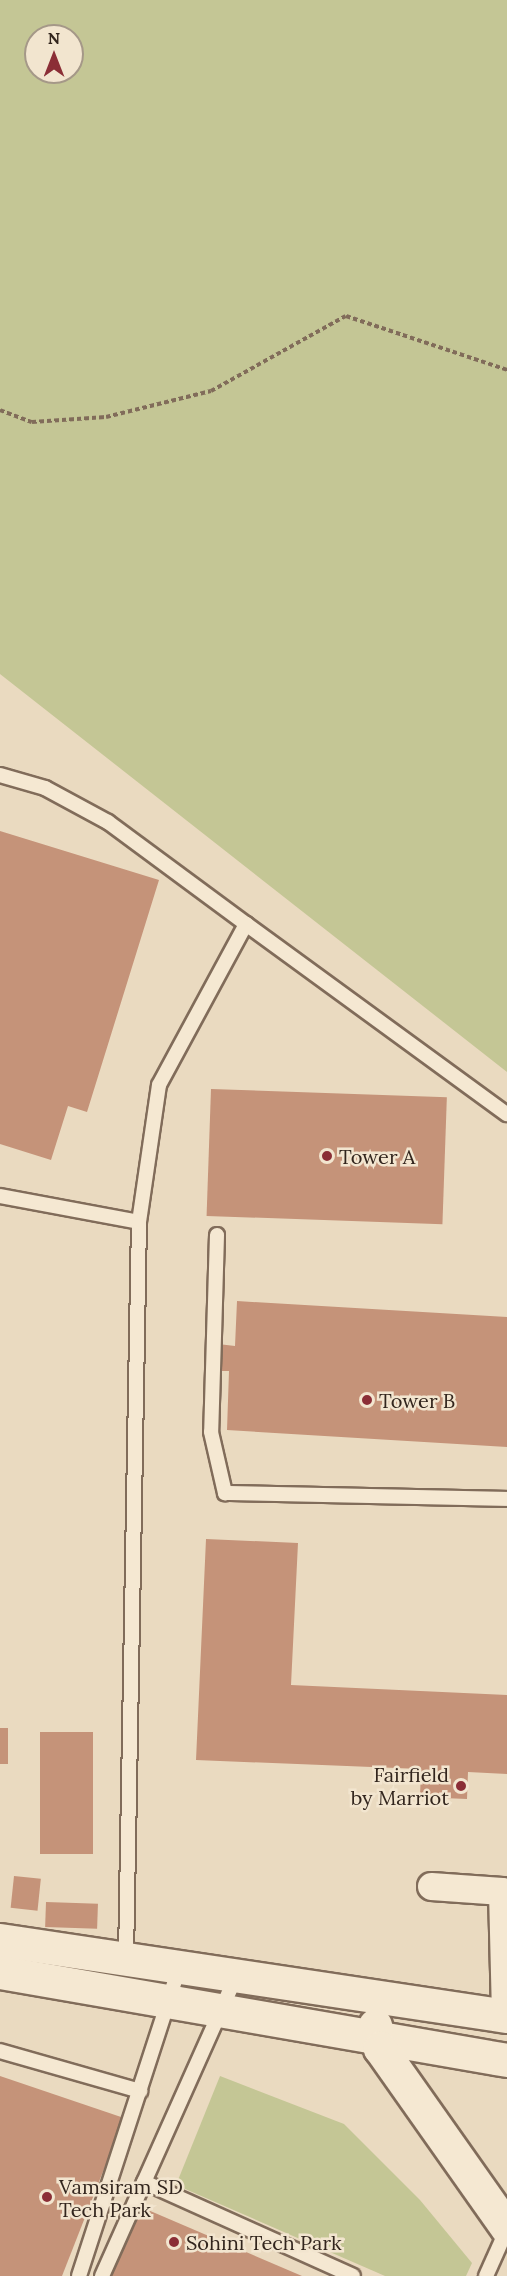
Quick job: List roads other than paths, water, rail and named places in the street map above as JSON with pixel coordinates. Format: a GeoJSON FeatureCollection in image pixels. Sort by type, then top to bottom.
{"type":"FeatureCollection","features":[{"type":"Feature","properties":{"kind":"main road"},"geometry":{"type":"LineString","coordinates":[[0,1940],[179,1969],[506,2016]]}},
{"type":"Feature","properties":{"kind":"main road"},"geometry":{"type":"LineString","coordinates":[[0,1971],[507,2060]]}},
{"type":"Feature","properties":{"kind":"main road"},"geometry":{"type":"LineString","coordinates":[[379,1997],[374,2038],[507,2228]]}},
{"type":"Feature","properties":{"kind":"street"},"geometry":{"type":"LineString","coordinates":[[431,1886],[502,1892],[506,2016]]}},
{"type":"Feature","properties":{"kind":"lane"},"geometry":{"type":"LineString","coordinates":[[0,775],[45,788],[108,822],[507,1114]]}},
{"type":"Feature","properties":{"kind":"lane"},"geometry":{"type":"LineString","coordinates":[[126,1960],[139,1222],[159,1085],[246,924]]}},
{"type":"Feature","properties":{"kind":"lane"},"geometry":{"type":"LineString","coordinates":[[0,1196],[139,1222]]}},
{"type":"Feature","properties":{"kind":"lane"},"geometry":{"type":"LineString","coordinates":[[217,1235],[211,1432],[225,1493],[507,1499]]}},
{"type":"Feature","properties":{"kind":"lane"},"geometry":{"type":"LineString","coordinates":[[79,2276],[179,1969]]}},
{"type":"Feature","properties":{"kind":"lane"},"geometry":{"type":"LineString","coordinates":[[102,2276],[236,1977]]}},
{"type":"Feature","properties":{"kind":"lane"},"geometry":{"type":"LineString","coordinates":[[0,2051],[140,2091]]}},
{"type":"Feature","properties":{"kind":"lane"},"geometry":{"type":"LineString","coordinates":[[144,2182],[353,2276]]}},
{"type":"Feature","properties":{"kind":"lane"},"geometry":{"type":"LineString","coordinates":[[486,2276],[507,2228]]}},
{"type":"Feature","properties":{"kind":"place","name":"Tower A"},"geometry":{"type":"Point","coordinates":[327,1156]}},
{"type":"Feature","properties":{"kind":"place","name":"Tower B"},"geometry":{"type":"Point","coordinates":[367,1400]}},
{"type":"Feature","properties":{"kind":"place","name":"Fairfield by Marriot"},"geometry":{"type":"Point","coordinates":[461,1786]}},
{"type":"Feature","properties":{"kind":"place","name":"Vamsiram SD Tech Park"},"geometry":{"type":"Point","coordinates":[47,2197]}},
{"type":"Feature","properties":{"kind":"place","name":"Sohini Tech Park"},"geometry":{"type":"Point","coordinates":[174,2242]}}]}
